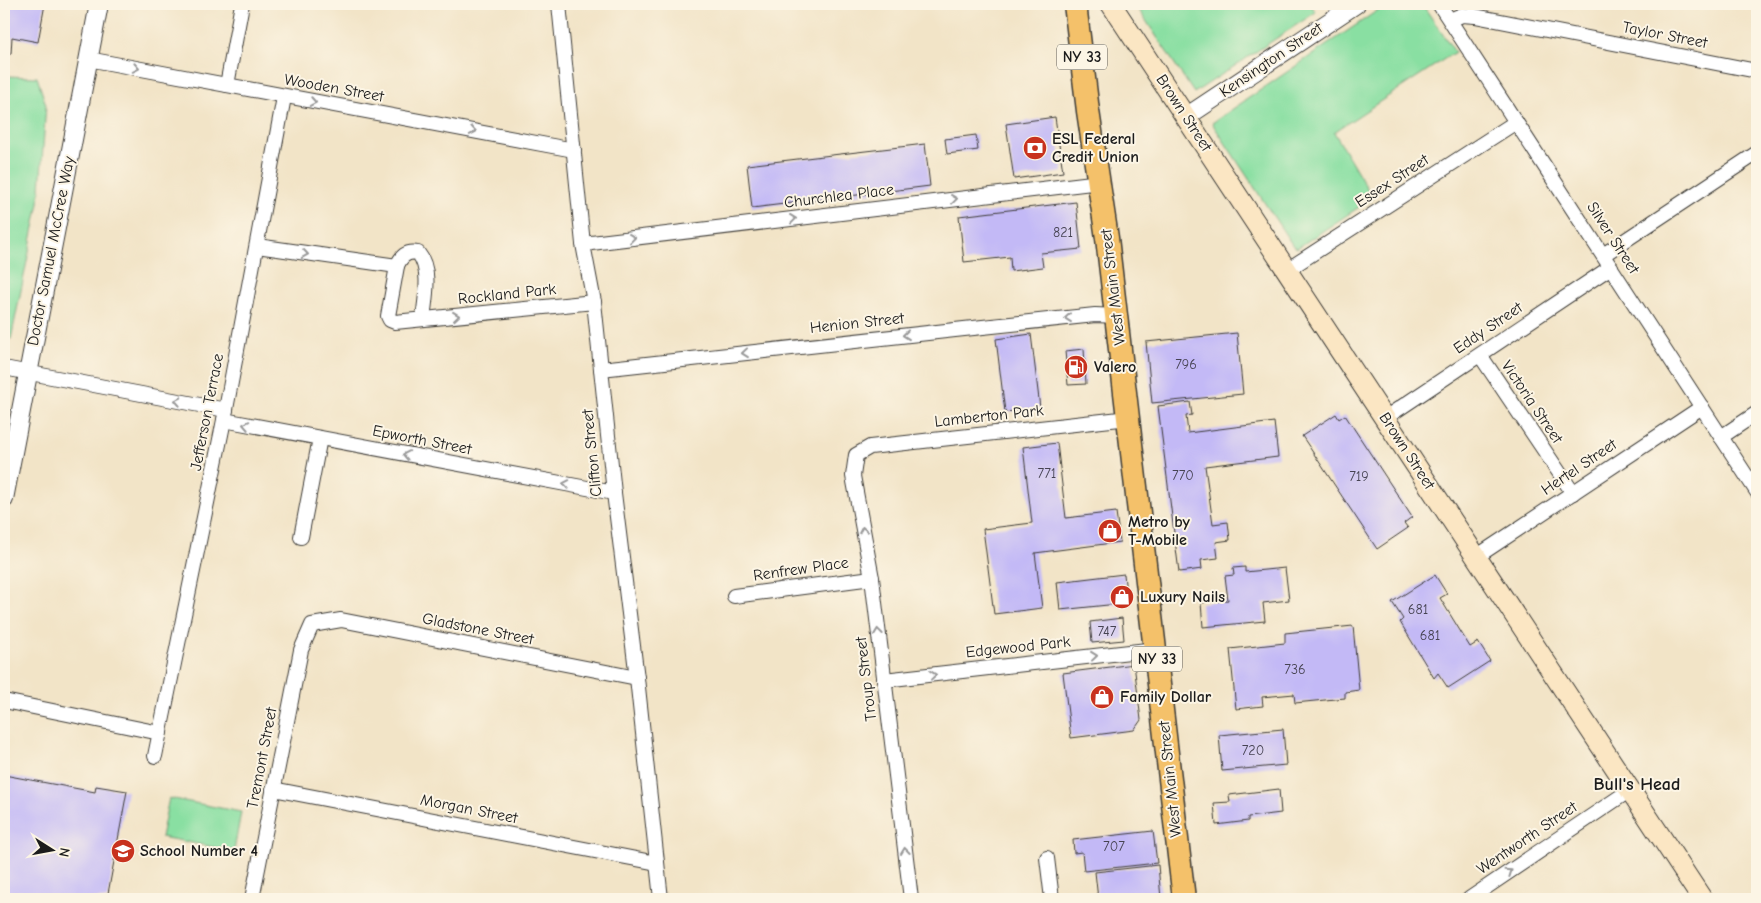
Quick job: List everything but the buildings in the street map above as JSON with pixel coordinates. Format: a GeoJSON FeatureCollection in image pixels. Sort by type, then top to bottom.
{"type":"FeatureCollection","features":[{"type":"Feature","properties":{"kind":"main road","name":"West Main Street"},"geometry":{"type":"LineString","coordinates":[[1076,4],[1087,105],[1100,182],[1117,316],[1184,899]]}},
{"type":"Feature","properties":{"kind":"main road","name":"Brown Street"},"geometry":{"type":"LineString","coordinates":[[1111,4],[1702,899]]}},
{"type":"Feature","properties":{"kind":"street","name":"Doctor Samuel McCree Way"},"geometry":{"type":"LineString","coordinates":[[4,499],[99,4]]}},
{"type":"Feature","properties":{"kind":"street"},"geometry":{"type":"LineString","coordinates":[[227,85],[242,4]]}},
{"type":"Feature","properties":{"kind":"street","name":"Clifton Street"},"geometry":{"type":"LineString","coordinates":[[559,4],[583,244],[594,302],[661,899]]}},
{"type":"Feature","properties":{"kind":"street","name":"Kensington Street"},"geometry":{"type":"LineString","coordinates":[[1186,117],[1356,4]]}},
{"type":"Feature","properties":{"kind":"street","name":"Silver Street"},"geometry":{"type":"LineString","coordinates":[[1439,4],[1757,492]]}},
{"type":"Feature","properties":{"kind":"street","name":"Taylor Street"},"geometry":{"type":"LineString","coordinates":[[1450,20],[1462,15],[1475,16],[1757,72]]}},
{"type":"Feature","properties":{"kind":"street","name":"Wooden Street"},"geometry":{"type":"LineString","coordinates":[[88,59],[574,150]]}},
{"type":"Feature","properties":{"kind":"street","name":"Jefferson Terrace"},"geometry":{"type":"LineString","coordinates":[[156,756],[225,415],[284,97]]}},
{"type":"Feature","properties":{"kind":"street","name":"Essex Street"},"geometry":{"type":"LineString","coordinates":[[1287,270],[1516,122]]}},
{"type":"Feature","properties":{"kind":"street"},"geometry":{"type":"LineString","coordinates":[[1603,255],[1757,153]]}},
{"type":"Feature","properties":{"kind":"street","name":"Churchlea Place"},"geometry":{"type":"LineString","coordinates":[[583,244],[1100,182]]}},
{"type":"Feature","properties":{"kind":"street"},"geometry":{"type":"LineString","coordinates":[[257,246],[397,266],[399,260],[412,252],[418,253],[424,259],[426,283],[423,319]]}},
{"type":"Feature","properties":{"kind":"street","name":"Rockland Park"},"geometry":{"type":"LineString","coordinates":[[397,266],[388,316],[390,320],[395,322],[594,302]]}},
{"type":"Feature","properties":{"kind":"street","name":"Eddy Street"},"geometry":{"type":"LineString","coordinates":[[1385,418],[1611,267]]}},
{"type":"Feature","properties":{"kind":"street","name":"Henion Street"},"geometry":{"type":"LineString","coordinates":[[601,369],[964,329],[1095,316],[1117,316]]}},
{"type":"Feature","properties":{"kind":"street","name":"Victoria Street"},"geometry":{"type":"LineString","coordinates":[[1480,355],[1573,493]]}},
{"type":"Feature","properties":{"kind":"street","name":"Epworth Street"},"geometry":{"type":"LineString","coordinates":[[4,368],[225,415],[320,438],[614,493]]}},
{"type":"Feature","properties":{"kind":"street","name":"Hertel Street"},"geometry":{"type":"LineString","coordinates":[[1476,557],[1702,407]]}},
{"type":"Feature","properties":{"kind":"street"},"geometry":{"type":"LineString","coordinates":[[1721,437],[1757,413]]}},
{"type":"Feature","properties":{"kind":"street","name":"Lamberton Park"},"geometry":{"type":"LineString","coordinates":[[856,455],[870,447],[1129,418]]}},
{"type":"Feature","properties":{"kind":"street"},"geometry":{"type":"LineString","coordinates":[[301,538],[320,438]]}},
{"type":"Feature","properties":{"kind":"street","name":"Troup Street"},"geometry":{"type":"LineString","coordinates":[[856,455],[853,476],[872,578],[910,899]]}},
{"type":"Feature","properties":{"kind":"street","name":"Renfrew Place"},"geometry":{"type":"LineString","coordinates":[[734,596],[872,578]]}},
{"type":"Feature","properties":{"kind":"street","name":"Gladstone Street"},"geometry":{"type":"LineString","coordinates":[[312,625],[341,620],[637,678]]}},
{"type":"Feature","properties":{"kind":"street","name":"Tremont Street"},"geometry":{"type":"LineString","coordinates":[[252,899],[300,650],[312,625]]}},
{"type":"Feature","properties":{"kind":"street","name":"Edgewood Park"},"geometry":{"type":"LineString","coordinates":[[884,680],[1156,650]]}},
{"type":"Feature","properties":{"kind":"street"},"geometry":{"type":"LineString","coordinates":[[4,701],[160,733]]}},
{"type":"Feature","properties":{"kind":"street","name":"Morgan Street"},"geometry":{"type":"LineString","coordinates":[[274,789],[657,863]]}},
{"type":"Feature","properties":{"kind":"street","name":"Wentworth Street"},"geometry":{"type":"LineString","coordinates":[[1468,899],[1630,790]]}},
{"type":"Feature","properties":{"kind":"street"},"geometry":{"type":"LineString","coordinates":[[1047,858],[1052,899]]}},
{"type":"Feature","properties":{"kind":"green space"},"geometry":{"type":"Polygon","coordinates":[[[1135,4],[1310,4],[1316,12],[1194,93],[1135,4]]]}},
{"type":"Feature","properties":{"kind":"green space"},"geometry":{"type":"Polygon","coordinates":[[[1387,4],[1422,4],[1455,52],[1334,132],[1373,198],[1297,248],[1293,246],[1212,123],[1387,4]]]}},
{"type":"Feature","properties":{"kind":"green space"},"geometry":{"type":"Polygon","coordinates":[[[4,76],[37,77],[46,105],[39,203],[11,339],[4,338],[4,76]]]}},
{"type":"Feature","properties":{"kind":"green space"},"geometry":{"type":"Polygon","coordinates":[[[169,798],[241,812],[234,851],[161,837],[169,798]]]}},
{"type":"Feature","properties":{"kind":"place","name":"ESL Federal Credit Union"},"geometry":{"type":"Point","coordinates":[1035,148]}},
{"type":"Feature","properties":{"kind":"place","name":"Valero"},"geometry":{"type":"Point","coordinates":[1076,367]}},
{"type":"Feature","properties":{"kind":"place","name":"Metro by T-Mobile"},"geometry":{"type":"Point","coordinates":[1110,531]}},
{"type":"Feature","properties":{"kind":"place","name":"Luxury Nails"},"geometry":{"type":"Point","coordinates":[1122,597]}},
{"type":"Feature","properties":{"kind":"place","name":"Family Dollar"},"geometry":{"type":"Point","coordinates":[1102,697]}},
{"type":"Feature","properties":{"kind":"place","name":"School Number 4"},"geometry":{"type":"Point","coordinates":[123,851]}},
{"type":"Feature","properties":{"kind":"district","name":"Bull's Head"},"geometry":{"type":"Point","coordinates":[1637,784]}}]}
